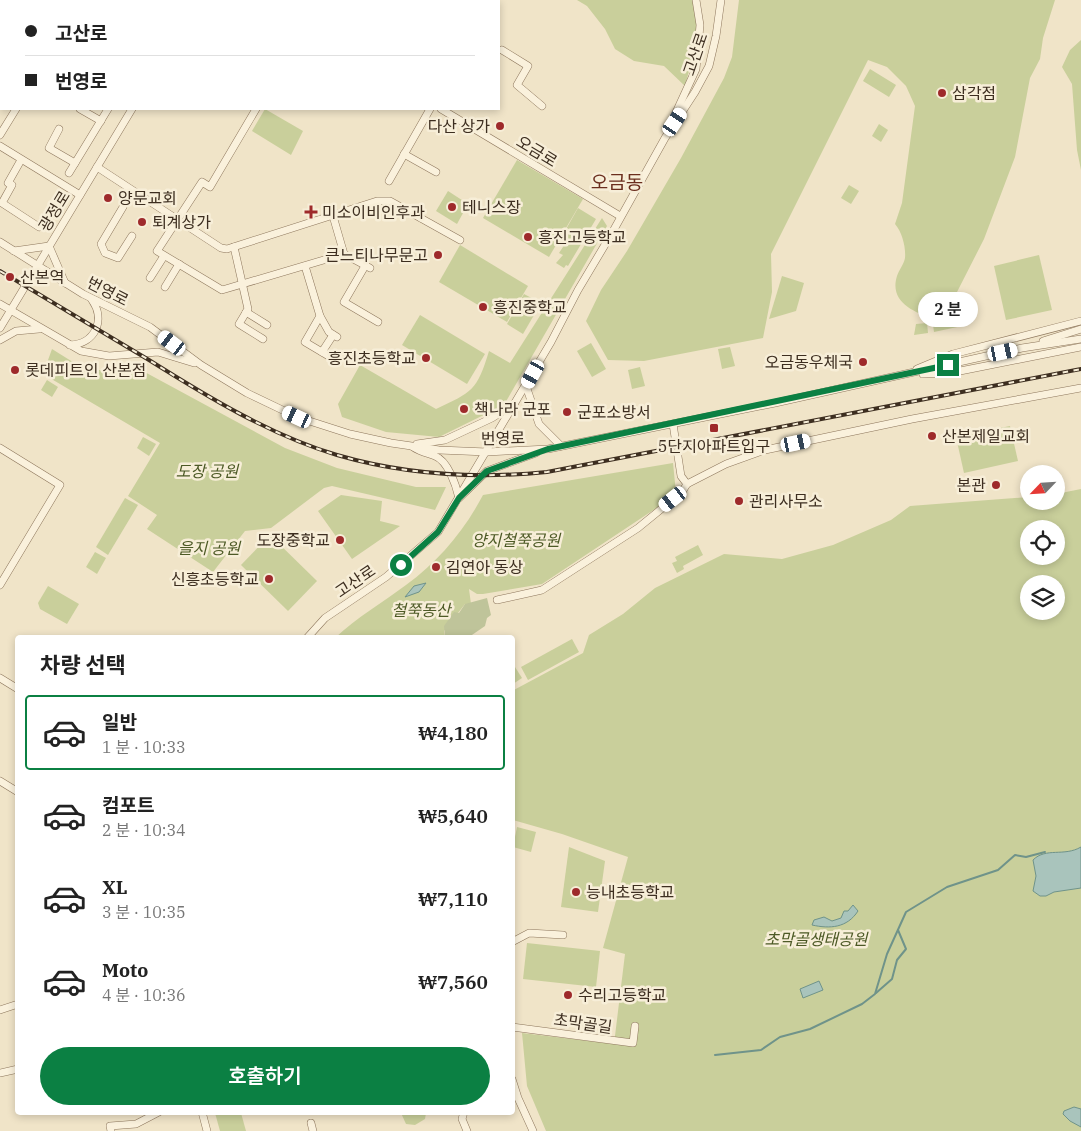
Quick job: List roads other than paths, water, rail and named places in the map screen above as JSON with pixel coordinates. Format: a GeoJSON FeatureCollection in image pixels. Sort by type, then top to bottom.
{"type":"FeatureCollection","features":[{"type":"Feature","properties":{"kind":"street","name":"고산로"},"geometry":{"type":"LineString","coordinates":[[665,138],[696,69],[700,25],[696,0]]}},
{"type":"Feature","properties":{"kind":"street","name":"고산로"},"geometry":{"type":"LineString","coordinates":[[310,635],[325,618],[386,577],[438,532],[526,386],[620,216],[709,66],[716,36],[721,0]]}},
{"type":"Feature","properties":{"kind":"street"},"geometry":{"type":"LineString","coordinates":[[502,50],[528,66],[517,86],[542,106]]}},
{"type":"Feature","properties":{"kind":"street"},"geometry":{"type":"LineString","coordinates":[[0,135],[15,110]]}},
{"type":"Feature","properties":{"kind":"street"},"geometry":{"type":"LineString","coordinates":[[82,110],[101,121]]}},
{"type":"Feature","properties":{"kind":"street"},"geometry":{"type":"LineString","coordinates":[[70,173],[107,110]]}},
{"type":"Feature","properties":{"kind":"street","name":"광정로"},"geometry":{"type":"LineString","coordinates":[[0,328],[131,110]]}},
{"type":"Feature","properties":{"kind":"street"},"geometry":{"type":"LineString","coordinates":[[255,110],[210,187],[202,182],[157,251],[222,290],[344,254]]}},
{"type":"Feature","properties":{"kind":"street"},"geometry":{"type":"LineString","coordinates":[[389,181],[429,110]]}},
{"type":"Feature","properties":{"kind":"street","name":"오금로"},"geometry":{"type":"LineString","coordinates":[[443,110],[620,216]]}},
{"type":"Feature","properties":{"kind":"street"},"geometry":{"type":"LineString","coordinates":[[59,129],[48,148],[75,163]]}},
{"type":"Feature","properties":{"kind":"street"},"geometry":{"type":"LineString","coordinates":[[0,146],[80,195]]}},
{"type":"Feature","properties":{"kind":"street"},"geometry":{"type":"LineString","coordinates":[[404,154],[436,172]]}},
{"type":"Feature","properties":{"kind":"street"},"geometry":{"type":"LineString","coordinates":[[22,160],[8,183],[12,185],[2,203],[40,227],[52,206]]}},
{"type":"Feature","properties":{"kind":"street"},"geometry":{"type":"LineString","coordinates":[[96,167],[221,248],[234,247],[377,201],[390,201],[460,240]]}},
{"type":"Feature","properties":{"kind":"street"},"geometry":{"type":"LineString","coordinates":[[123,207],[101,244],[105,253],[118,258],[132,236]]}},
{"type":"Feature","properties":{"kind":"street"},"geometry":{"type":"LineString","coordinates":[[333,216],[344,254],[367,267],[344,302],[378,322]]}},
{"type":"Feature","properties":{"kind":"street","name":"번영로"},"geometry":{"type":"LineString","coordinates":[[0,242],[92,299],[150,327],[201,365],[247,393],[297,417],[350,434],[439,450],[487,452],[548,449],[673,424],[1022,348],[1081,339]]}},
{"type":"Feature","properties":{"kind":"street"},"geometry":{"type":"LineString","coordinates":[[14,251],[49,246],[65,283]]}},
{"type":"Feature","properties":{"kind":"street"},"geometry":{"type":"LineString","coordinates":[[234,247],[248,308],[239,324],[262,339]]}},
{"type":"Feature","properties":{"kind":"street"},"geometry":{"type":"LineString","coordinates":[[150,278],[164,256]]}},
{"type":"Feature","properties":{"kind":"street"},"geometry":{"type":"LineString","coordinates":[[164,287],[179,264]]}},
{"type":"Feature","properties":{"kind":"street"},"geometry":{"type":"LineString","coordinates":[[304,266],[320,316],[335,336],[322,352]]}},
{"type":"Feature","properties":{"kind":"street"},"geometry":{"type":"LineString","coordinates":[[67,345],[79,345],[94,333],[99,317],[92,299]]}},
{"type":"Feature","properties":{"kind":"street","name":"번영로"},"geometry":{"type":"LineString","coordinates":[[0,304],[67,345],[86,353],[109,356],[158,352],[201,365]]}},
{"type":"Feature","properties":{"kind":"street"},"geometry":{"type":"LineString","coordinates":[[246,312],[267,326]]}},
{"type":"Feature","properties":{"kind":"street"},"geometry":{"type":"LineString","coordinates":[[320,316],[305,342],[337,361]]}},
{"type":"Feature","properties":{"kind":"street"},"geometry":{"type":"LineString","coordinates":[[902,375],[953,354],[1081,321]]}},
{"type":"Feature","properties":{"kind":"street"},"geometry":{"type":"LineString","coordinates":[[0,340],[16,330],[40,329]]}},
{"type":"Feature","properties":{"kind":"street","name":"번영로"},"geometry":{"type":"LineString","coordinates":[[1022,348],[1081,329]]}},
{"type":"Feature","properties":{"kind":"street"},"geometry":{"type":"LineString","coordinates":[[902,375],[950,373],[1081,347]]}},
{"type":"Feature","properties":{"kind":"street"},"geometry":{"type":"LineString","coordinates":[[526,386],[539,424],[561,446]]}},
{"type":"Feature","properties":{"kind":"street"},"geometry":{"type":"LineString","coordinates":[[497,600],[542,590],[638,528],[682,492],[687,484],[726,464],[765,450],[912,419],[1081,388]]}},
{"type":"Feature","properties":{"kind":"street"},"geometry":{"type":"LineString","coordinates":[[409,445],[445,440],[492,418],[516,403]]}},
{"type":"Feature","properties":{"kind":"street"},"geometry":{"type":"LineString","coordinates":[[673,424],[681,476],[687,484]]}},
{"type":"Feature","properties":{"kind":"street"},"geometry":{"type":"LineString","coordinates":[[409,445],[424,454],[437,456],[445,465],[459,498],[487,471],[548,449]]}},
{"type":"Feature","properties":{"kind":"street"},"geometry":{"type":"LineString","coordinates":[[0,448],[60,485],[0,585]]}},
{"type":"Feature","properties":{"kind":"street"},"geometry":{"type":"LineString","coordinates":[[0,678],[15,687]]}},
{"type":"Feature","properties":{"kind":"street"},"geometry":{"type":"LineString","coordinates":[[0,781],[15,790]]}},
{"type":"Feature","properties":{"kind":"street"},"geometry":{"type":"LineString","coordinates":[[515,940],[529,933],[563,935]]}},
{"type":"Feature","properties":{"kind":"street"},"geometry":{"type":"LineString","coordinates":[[0,1010],[15,1005]]}},
{"type":"Feature","properties":{"kind":"street","name":"초막골길"},"geometry":{"type":"LineString","coordinates":[[515,1027],[634,1043],[635,1026]]}},
{"type":"Feature","properties":{"kind":"street"},"geometry":{"type":"LineString","coordinates":[[0,1073],[15,1070]]}},
{"type":"Feature","properties":{"kind":"street"},"geometry":{"type":"LineString","coordinates":[[515,1088],[533,1131]]}},
{"type":"Feature","properties":{"kind":"street"},"geometry":{"type":"LineString","coordinates":[[111,1131],[110,1126],[136,1124],[153,1115]]}},
{"type":"Feature","properties":{"kind":"street"},"geometry":{"type":"LineString","coordinates":[[203,1115],[207,1131]]}},
{"type":"Feature","properties":{"kind":"street"},"geometry":{"type":"LineString","coordinates":[[463,1115],[462,1119],[467,1131]]}},
{"type":"Feature","properties":{"kind":"street"},"geometry":{"type":"LineString","coordinates":[[311,1123],[313,1131]]}},
{"type":"Feature","properties":{"kind":"water"},"geometry":{"type":"Polygon","coordinates":[[[426,583],[419,592],[405,597],[414,586],[426,583]]]}},
{"type":"Feature","properties":{"kind":"water"},"geometry":{"type":"Polygon","coordinates":[[[1081,847],[1081,888],[1054,892],[1046,896],[1040,896],[1033,891],[1036,876],[1033,860],[1044,854],[1075,850],[1081,847]]]}},
{"type":"Feature","properties":{"kind":"water"},"geometry":{"type":"Polygon","coordinates":[[[853,905],[858,911],[854,917],[843,924],[832,927],[812,925],[814,920],[824,917],[832,921],[841,918],[844,911],[848,911],[853,905]]]}},
{"type":"Feature","properties":{"kind":"water"},"geometry":{"type":"Polygon","coordinates":[[[819,981],[823,990],[803,998],[800,989],[819,981]]]}},
{"type":"Feature","properties":{"kind":"water"},"geometry":{"type":"Polygon","coordinates":[[[1074,1107],[1081,1109],[1081,1127],[1070,1121],[1063,1114],[1064,1111],[1074,1107]]]}},
{"type":"Feature","properties":{"kind":"waterway"},"geometry":{"type":"LineString","coordinates":[[715,1055],[761,1050],[780,1037],[810,1029],[862,1004],[875,994],[887,954],[906,912],[947,887],[998,870],[1015,855],[1026,857],[1045,852]]}},
{"type":"Feature","properties":{"kind":"waterway"},"geometry":{"type":"LineString","coordinates":[[876,993],[892,979],[897,960],[906,949],[898,930]]}},
{"type":"Feature","properties":{"kind":"railway"},"geometry":{"type":"LineString","coordinates":[[0,271],[194,388],[264,426],[312,447],[337,455],[389,467],[441,474],[494,475],[547,472],[1081,369]]}},
{"type":"Feature","properties":{"kind":"place","name":"삼각점"},"geometry":{"type":"Point","coordinates":[942,93]}},
{"type":"Feature","properties":{"kind":"place","name":"다산 상가"},"geometry":{"type":"Point","coordinates":[500,126]}},
{"type":"Feature","properties":{"kind":"place","name":"양문교회"},"geometry":{"type":"Point","coordinates":[108,198]}},
{"type":"Feature","properties":{"kind":"place","name":"테니스장"},"geometry":{"type":"Point","coordinates":[452,207]}},
{"type":"Feature","properties":{"kind":"place","name":"미소이비인후과"},"geometry":{"type":"Point","coordinates":[311,212]}},
{"type":"Feature","properties":{"kind":"place","name":"퇴계상가"},"geometry":{"type":"Point","coordinates":[142,222]}},
{"type":"Feature","properties":{"kind":"place","name":"흥진고등학교"},"geometry":{"type":"Point","coordinates":[528,237]}},
{"type":"Feature","properties":{"kind":"place","name":"큰느티나무문고"},"geometry":{"type":"Point","coordinates":[438,255]}},
{"type":"Feature","properties":{"kind":"place","name":"산본역"},"geometry":{"type":"Point","coordinates":[10,277]}},
{"type":"Feature","properties":{"kind":"place","name":"흥진중학교"},"geometry":{"type":"Point","coordinates":[483,307]}},
{"type":"Feature","properties":{"kind":"place","name":"흥진초등학교"},"geometry":{"type":"Point","coordinates":[426,358]}},
{"type":"Feature","properties":{"kind":"place","name":"오금동우체국"},"geometry":{"type":"Point","coordinates":[863,362]}},
{"type":"Feature","properties":{"kind":"place","name":"롯데피트인 산본점"},"geometry":{"type":"Point","coordinates":[15,370]}},
{"type":"Feature","properties":{"kind":"place","name":"책나라 군포"},"geometry":{"type":"Point","coordinates":[464,409]}},
{"type":"Feature","properties":{"kind":"place","name":"군포소방서"},"geometry":{"type":"Point","coordinates":[567,412]}},
{"type":"Feature","properties":{"kind":"place","name":"5단지아파트입구"},"geometry":{"type":"Point","coordinates":[714,428]}},
{"type":"Feature","properties":{"kind":"place","name":"산본제일교회"},"geometry":{"type":"Point","coordinates":[932,436]}},
{"type":"Feature","properties":{"kind":"place","name":"본관"},"geometry":{"type":"Point","coordinates":[996,485]}},
{"type":"Feature","properties":{"kind":"place","name":"관리사무소"},"geometry":{"type":"Point","coordinates":[739,501]}},
{"type":"Feature","properties":{"kind":"place","name":"도장중학교"},"geometry":{"type":"Point","coordinates":[340,540]}},
{"type":"Feature","properties":{"kind":"place","name":"김연아 동상"},"geometry":{"type":"Point","coordinates":[436,567]}},
{"type":"Feature","properties":{"kind":"place","name":"신흥초등학교"},"geometry":{"type":"Point","coordinates":[269,579]}},
{"type":"Feature","properties":{"kind":"place","name":"능내초등학교"},"geometry":{"type":"Point","coordinates":[576,892]}},
{"type":"Feature","properties":{"kind":"place","name":"수리고등학교"},"geometry":{"type":"Point","coordinates":[568,995]}},
{"type":"Feature","properties":{"kind":"district","name":"오금동"},"geometry":{"type":"Point","coordinates":[617,182]}},
{"type":"Feature","properties":{"kind":"park label","name":"도장 공원"},"geometry":{"type":"Point","coordinates":[207,471]}},
{"type":"Feature","properties":{"kind":"park label","name":"양지철쭉공원"},"geometry":{"type":"Point","coordinates":[516,540]}},
{"type":"Feature","properties":{"kind":"park label","name":"을지 공원"},"geometry":{"type":"Point","coordinates":[209,548]}},
{"type":"Feature","properties":{"kind":"park label","name":"철쭉동산"},"geometry":{"type":"Point","coordinates":[421,610]}},
{"type":"Feature","properties":{"kind":"park label","name":"초막골생태공원"},"geometry":{"type":"Point","coordinates":[816,939]}}]}
